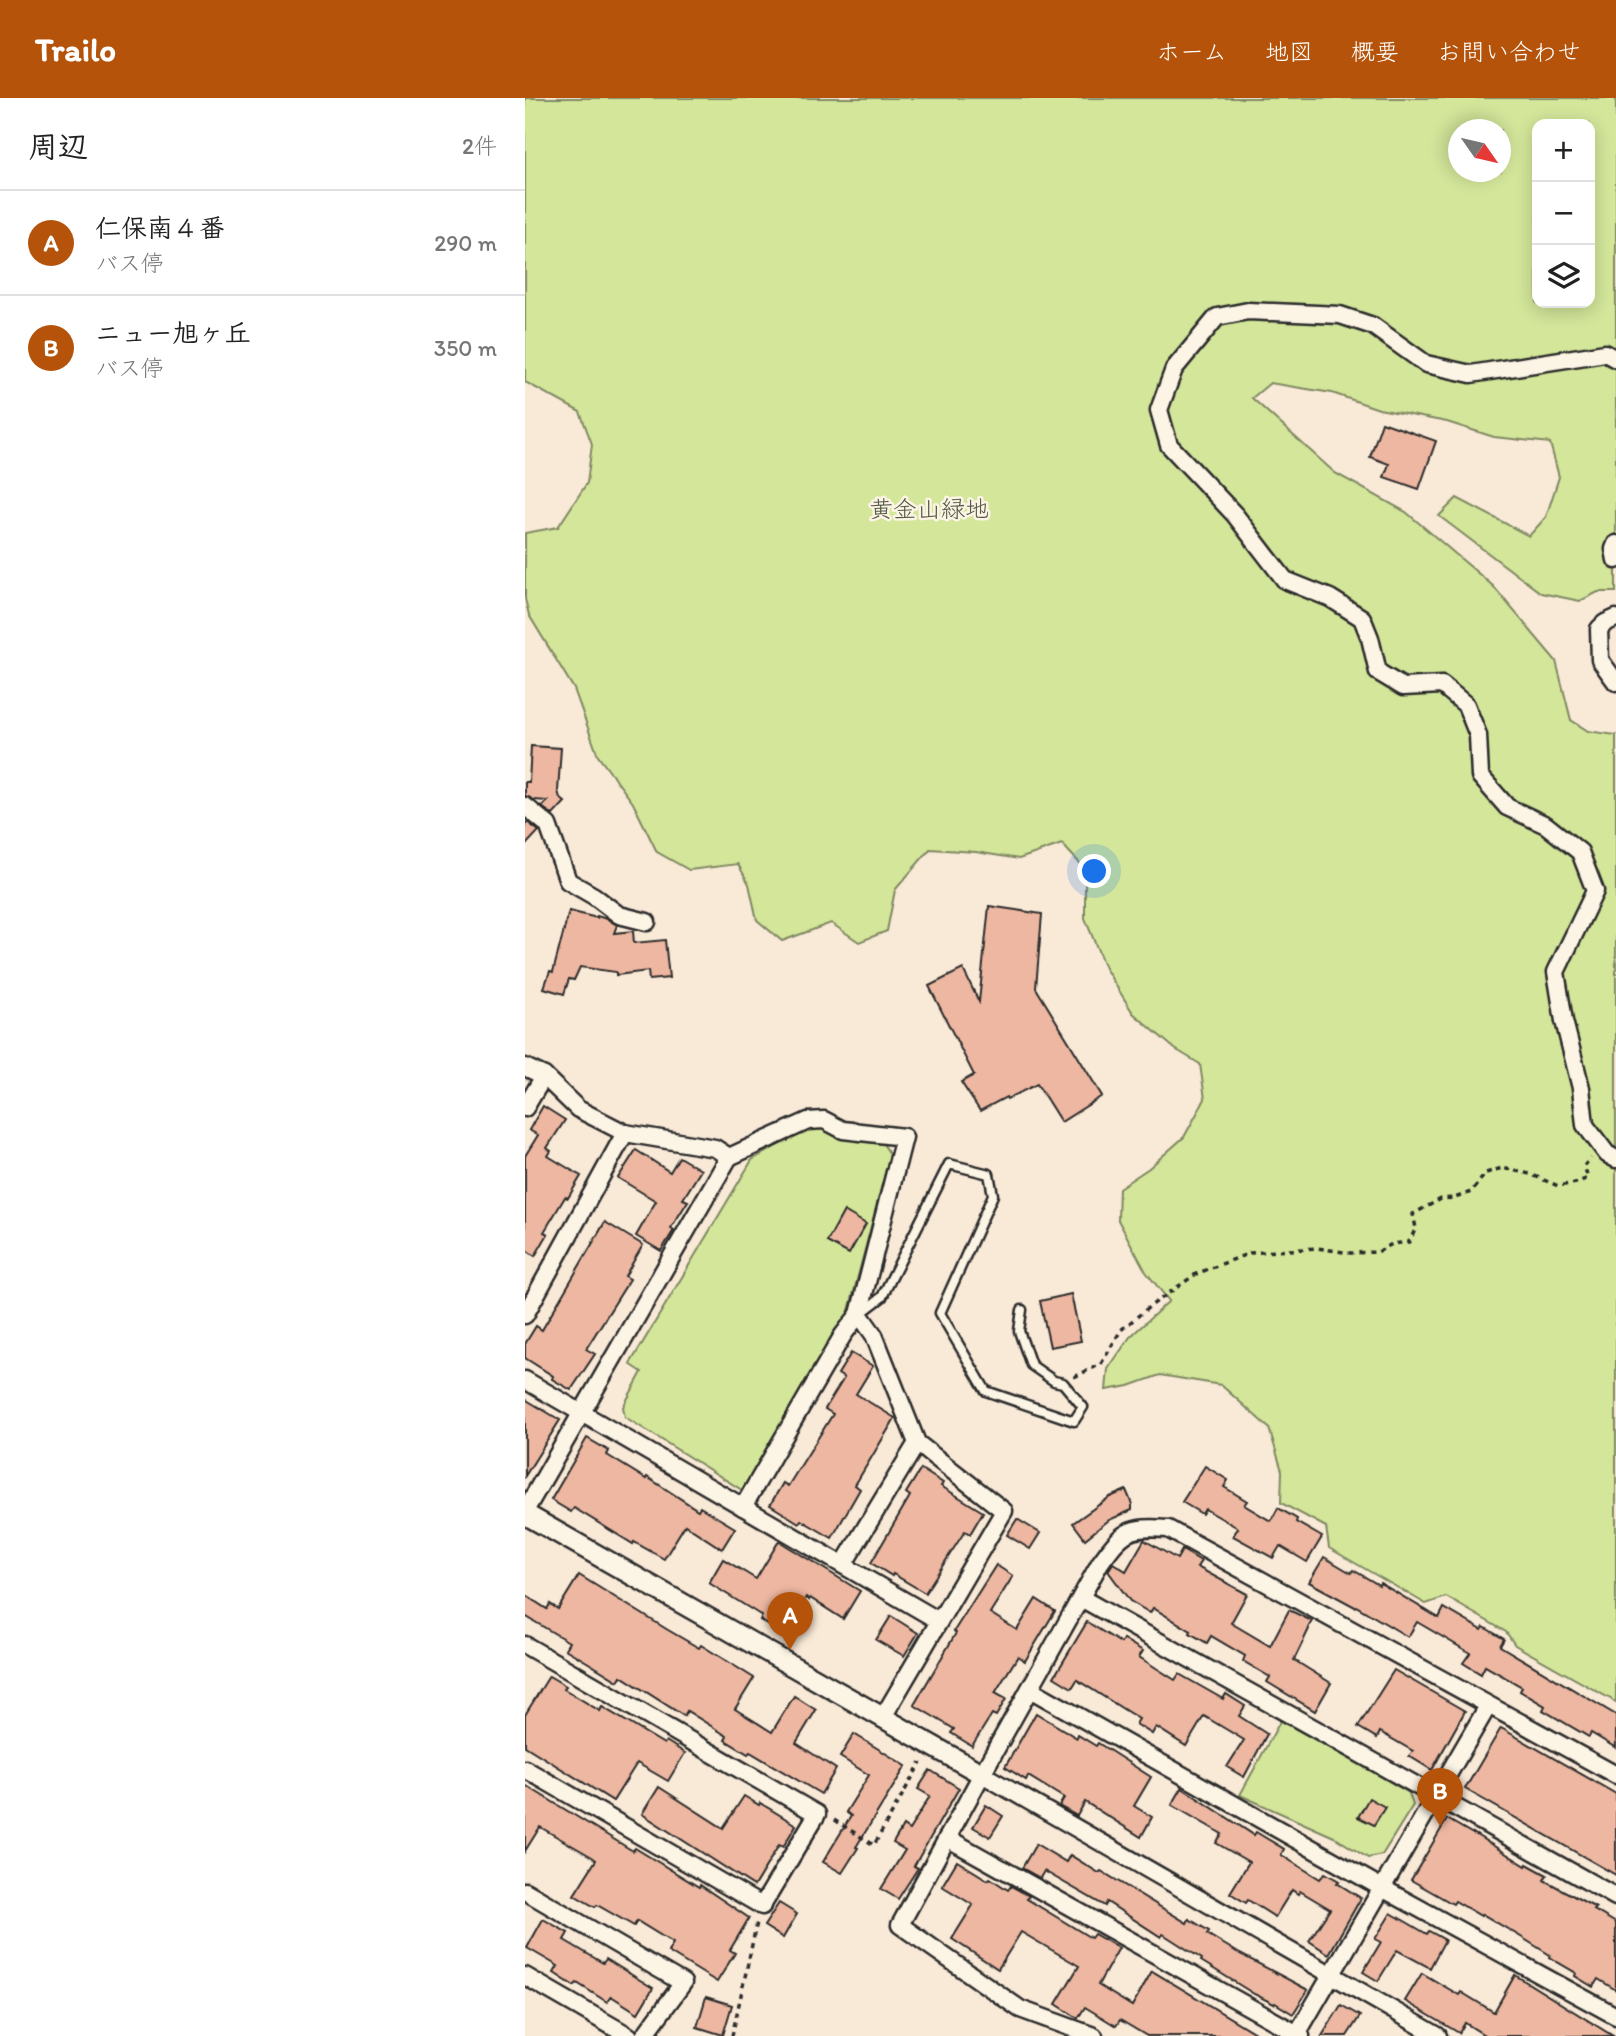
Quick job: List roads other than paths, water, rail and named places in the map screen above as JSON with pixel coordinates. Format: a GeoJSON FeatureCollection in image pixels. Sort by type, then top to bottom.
{"type":"FeatureCollection","features":[{"type":"Feature","properties":{"kind":"street"},"geometry":{"type":"LineString","coordinates":[[1616,359],[1605,353],[1471,374],[1426,364],[1373,327],[1340,315],[1248,311],[1217,317],[1174,369],[1159,410],[1169,445],[1235,514],[1285,580],[1330,598],[1362,618],[1378,672],[1403,687],[1442,685],[1466,705],[1478,736],[1480,776],[1507,807],[1546,825],[1580,852],[1595,891],[1556,972],[1564,1021],[1581,1088],[1585,1125],[1607,1154],[1616,1159]]}},
{"type":"Feature","properties":{"kind":"street"},"geometry":{"type":"LineString","coordinates":[[1616,544],[1616,559]]}},
{"type":"Feature","properties":{"kind":"street"},"geometry":{"type":"LineString","coordinates":[[1616,618],[1599,629],[1599,639],[1600,660],[1616,682]]}},
{"type":"Feature","properties":{"kind":"street"},"geometry":{"type":"LineString","coordinates":[[525,806],[548,825],[568,881],[619,915],[647,922]]}},
{"type":"Feature","properties":{"kind":"street"},"geometry":{"type":"LineString","coordinates":[[525,1067],[544,1076],[578,1109],[625,1133],[715,1148],[729,1157]]}},
{"type":"Feature","properties":{"kind":"street"},"geometry":{"type":"LineString","coordinates":[[525,1108],[544,1076]]}},
{"type":"Feature","properties":{"kind":"street"},"geometry":{"type":"LineString","coordinates":[[743,1507],[843,1335],[859,1314],[904,1137],[843,1130],[824,1120],[808,1121],[729,1157],[525,1512],[1438,2036]]}},
{"type":"Feature","properties":{"kind":"street"},"geometry":{"type":"LineString","coordinates":[[525,1315],[625,1133]]}},
{"type":"Feature","properties":{"kind":"street"},"geometry":{"type":"LineString","coordinates":[[859,1314],[874,1335],[917,1443],[1004,1511],[883,1717]]}},
{"type":"Feature","properties":{"kind":"street"},"geometry":{"type":"LineString","coordinates":[[525,1380],[940,1621]]}},
{"type":"Feature","properties":{"kind":"street"},"geometry":{"type":"LineString","coordinates":[[843,1565],[917,1443]]}},
{"type":"Feature","properties":{"kind":"street"},"geometry":{"type":"LineString","coordinates":[[1094,2036],[1020,2009],[899,1925],[1100,1563],[1117,1539],[1140,1527],[1168,1529],[1616,1775]]}},
{"type":"Feature","properties":{"kind":"street"},"geometry":{"type":"LineString","coordinates":[[1081,1598],[1616,1897]]}},
{"type":"Feature","properties":{"kind":"street"},"geometry":{"type":"LineString","coordinates":[[525,1645],[817,1814],[762,1906],[525,1769]]}},
{"type":"Feature","properties":{"kind":"street"},"geometry":{"type":"LineString","coordinates":[[1030,1689],[1381,1888],[1616,2016]]}},
{"type":"Feature","properties":{"kind":"street"},"geometry":{"type":"LineString","coordinates":[[947,1838],[1299,2035],[1331,1975],[1488,1706]]}},
{"type":"Feature","properties":{"kind":"street"},"geometry":{"type":"LineString","coordinates":[[525,1891],[683,1983],[644,2036]]}},
{"type":"Feature","properties":{"kind":"street"},"geometry":{"type":"LineString","coordinates":[[525,1976],[629,2036]]}},
{"type":"Feature","properties":{"kind":"lane"},"geometry":{"type":"LineString","coordinates":[[859,1314],[882,1297],[949,1164],[989,1174],[993,1195],[940,1314],[986,1391],[1074,1421],[1083,1407],[1063,1383],[1054,1381],[1031,1365],[1019,1331],[1022,1310]]}},
{"type":"Feature","properties":{"kind":"place","name":"仁保南４番"},"geometry":{"type":"Point","coordinates":[790,1650]}},
{"type":"Feature","properties":{"kind":"place","name":"ニュー旭ヶ丘"},"geometry":{"type":"Point","coordinates":[1440,1826]}},
{"type":"Feature","properties":{"kind":"park label","name":"黄金山緑地"},"geometry":{"type":"Point","coordinates":[929,508]}}]}
